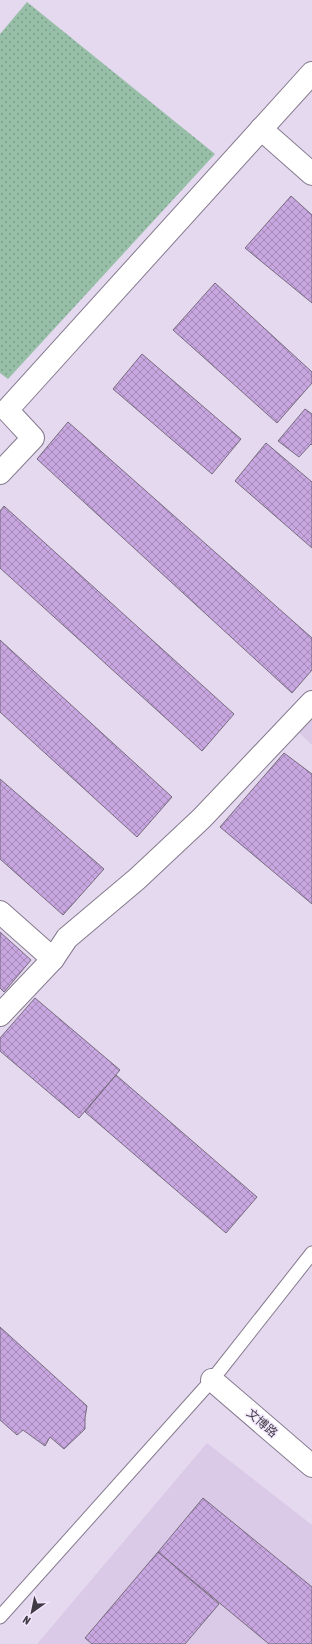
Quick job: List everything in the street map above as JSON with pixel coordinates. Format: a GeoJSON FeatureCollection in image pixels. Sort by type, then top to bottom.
{"type":"FeatureCollection","features":[{"type":"Feature","properties":{"kind":"street"},"geometry":{"type":"LineString","coordinates":[[0,473],[33,438],[4,407],[312,73]]}},
{"type":"Feature","properties":{"kind":"street"},"geometry":{"type":"LineString","coordinates":[[261,129],[312,174]]}},
{"type":"Feature","properties":{"kind":"street"},"geometry":{"type":"LineString","coordinates":[[0,1015],[53,959],[67,938],[137,879],[202,818],[312,702]]}},
{"type":"Feature","properties":{"kind":"street"},"geometry":{"type":"LineString","coordinates":[[0,912],[53,959]]}},
{"type":"Feature","properties":{"kind":"street","name":"文博路"},"geometry":{"type":"LineString","coordinates":[[212,1380],[312,1466]]}},
{"type":"Feature","properties":{"kind":"lane"},"geometry":{"type":"LineString","coordinates":[[0,1617],[212,1380],[312,1253]]}},
{"type":"Feature","properties":{"kind":"shaded area"},"geometry":{"type":"Polygon","coordinates":[[[312,702],[312,745],[291,725],[312,702]]]}},
{"type":"Feature","properties":{"kind":"shaded area"},"geometry":{"type":"Polygon","coordinates":[[[207,1443],[312,1525],[312,1644],[37,1644],[207,1443]]]}},
{"type":"Feature","properties":{"kind":"green space"},"geometry":{"type":"Polygon","coordinates":[[[27,2],[215,154],[8,379],[0,373],[0,34],[27,2]]]}},
{"type":"Feature","properties":{"kind":"building"},"geometry":{"type":"Polygon","coordinates":[[[291,196],[312,215],[312,303],[245,248],[291,196]]]}},
{"type":"Feature","properties":{"kind":"building"},"geometry":{"type":"Polygon","coordinates":[[[215,283],[312,372],[312,383],[277,423],[173,330],[215,283]]]}},
{"type":"Feature","properties":{"kind":"building"},"geometry":{"type":"Polygon","coordinates":[[[142,354],[241,439],[212,474],[113,389],[142,354]]]}},
{"type":"Feature","properties":{"kind":"building"},"geometry":{"type":"Polygon","coordinates":[[[305,409],[312,414],[312,445],[311,444],[299,457],[278,441],[305,409]]]}},
{"type":"Feature","properties":{"kind":"building"},"geometry":{"type":"Polygon","coordinates":[[[68,422],[312,638],[312,670],[292,693],[37,459],[68,422]]]}},
{"type":"Feature","properties":{"kind":"building"},"geometry":{"type":"Polygon","coordinates":[[[266,443],[312,482],[312,548],[235,481],[266,443]]]}},
{"type":"Feature","properties":{"kind":"building"},"geometry":{"type":"Polygon","coordinates":[[[4,506],[234,714],[202,751],[0,568],[0,511],[4,506]]]}},
{"type":"Feature","properties":{"kind":"building"},"geometry":{"type":"Polygon","coordinates":[[[0,640],[172,797],[137,837],[0,712],[0,640]]]}},
{"type":"Feature","properties":{"kind":"building"},"geometry":{"type":"Polygon","coordinates":[[[284,753],[312,774],[312,904],[220,827],[284,753]]]}},
{"type":"Feature","properties":{"kind":"building"},"geometry":{"type":"Polygon","coordinates":[[[0,779],[104,869],[63,915],[0,859],[0,779]]]}},
{"type":"Feature","properties":{"kind":"building"},"geometry":{"type":"Polygon","coordinates":[[[0,932],[31,960],[4,992],[0,988],[0,932]]]}},
{"type":"Feature","properties":{"kind":"building"},"geometry":{"type":"Polygon","coordinates":[[[35,998],[120,1070],[79,1118],[0,1051],[0,1038],[35,998]]]}},
{"type":"Feature","properties":{"kind":"building"},"geometry":{"type":"Polygon","coordinates":[[[116,1075],[257,1197],[226,1233],[85,1112],[116,1075]]]}},
{"type":"Feature","properties":{"kind":"building"},"geometry":{"type":"Polygon","coordinates":[[[0,1327],[87,1406],[85,1429],[64,1449],[50,1437],[45,1446],[23,1430],[17,1435],[0,1420],[0,1327]]]}},
{"type":"Feature","properties":{"kind":"building"},"geometry":{"type":"Polygon","coordinates":[[[203,1498],[312,1587],[312,1644],[269,1644],[158,1552],[203,1498]]]}},
{"type":"Feature","properties":{"kind":"building"},"geometry":{"type":"Polygon","coordinates":[[[158,1552],[219,1604],[185,1644],[92,1644],[85,1638],[158,1552]]]}}]}
